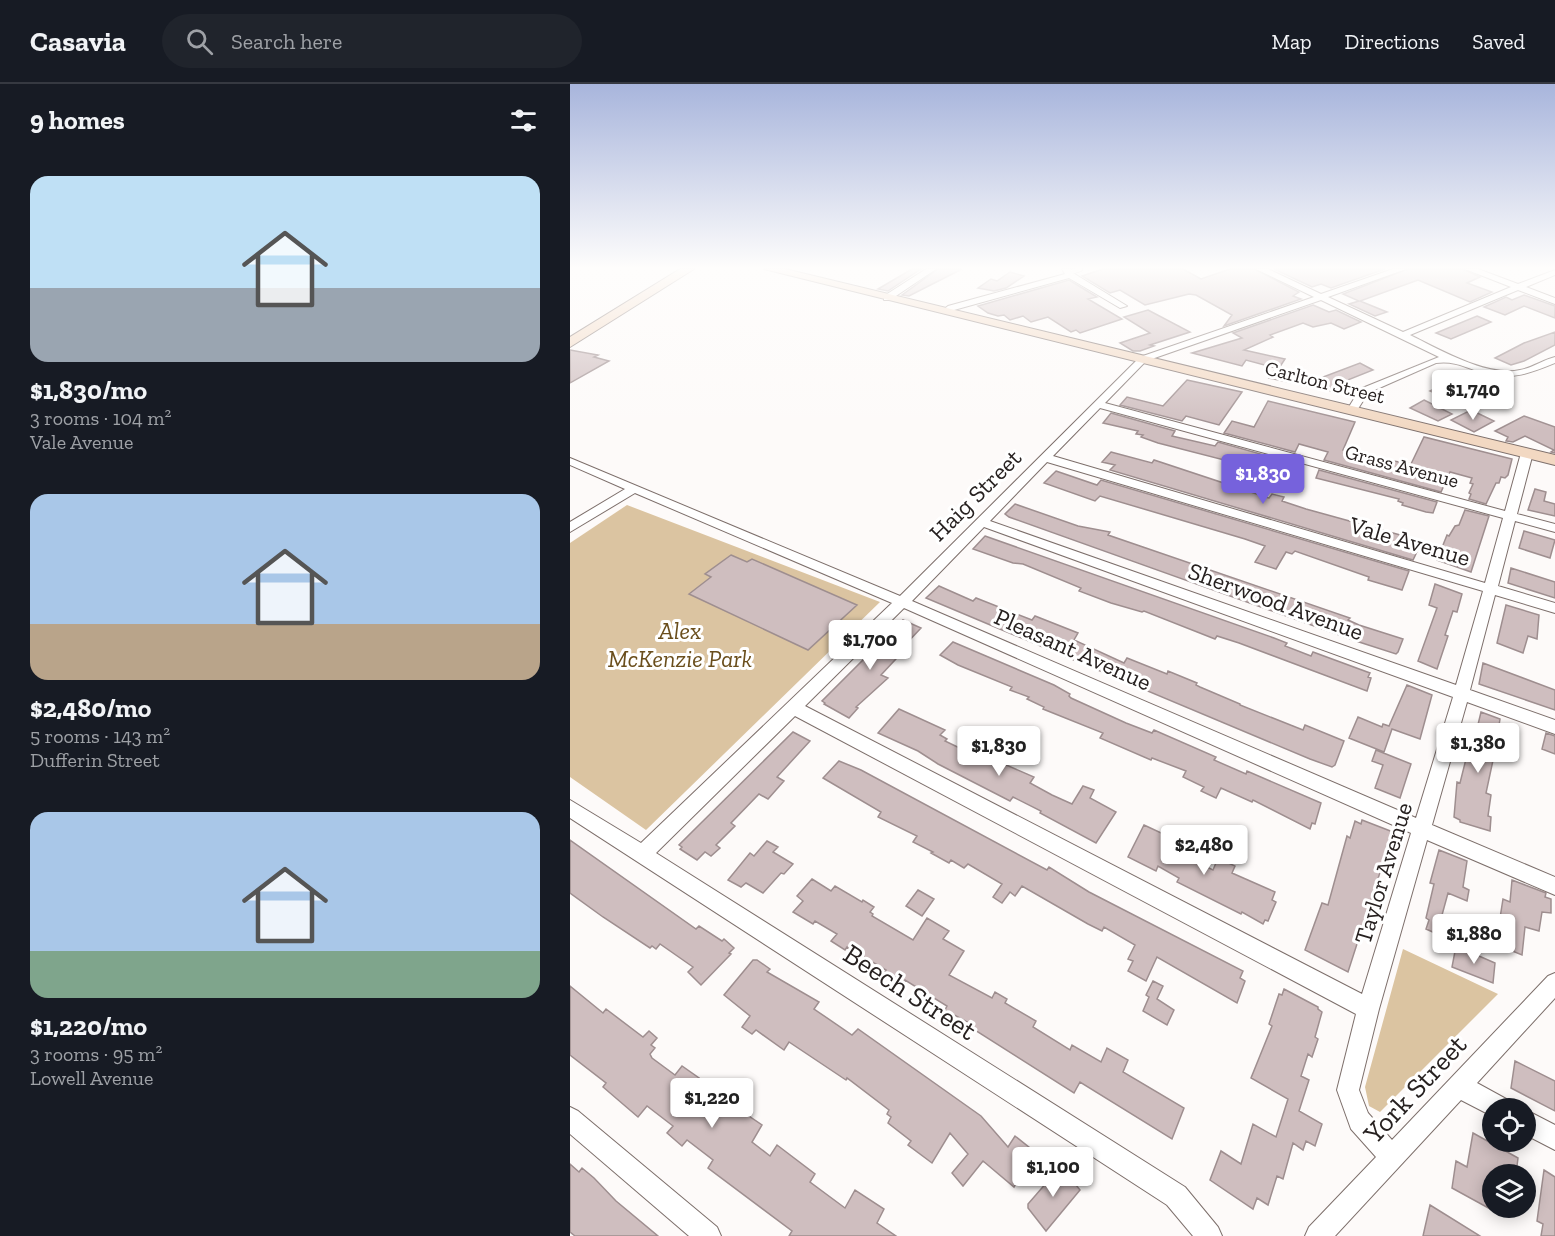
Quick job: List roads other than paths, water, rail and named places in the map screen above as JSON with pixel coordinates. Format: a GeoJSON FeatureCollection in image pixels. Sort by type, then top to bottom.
{"type":"FeatureCollection","features":[{"type":"Feature","properties":{"kind":"main road"},"geometry":{"type":"LineString","coordinates":[[570,343],[603,323]]}},
{"type":"Feature","properties":{"kind":"main road","name":"Carlton Street"},"geometry":{"type":"LineString","coordinates":[[990,323],[1192,371],[1356,403],[1527,453],[1555,459]]}},
{"type":"Feature","properties":{"kind":"main road"},"geometry":{"type":"LineString","coordinates":[[1170,348],[1167,352],[1169,358],[1175,364],[1192,371]]}},
{"type":"Feature","properties":{"kind":"street","name":"Haig Street"},"geometry":{"type":"LineString","coordinates":[[642,854],[902,602],[1143,359],[1243,323]]}},
{"type":"Feature","properties":{"kind":"street"},"geometry":{"type":"LineString","coordinates":[[1376,323],[1447,359],[1488,371],[1522,373],[1555,360]]}},
{"type":"Feature","properties":{"kind":"street"},"geometry":{"type":"LineString","coordinates":[[1403,335],[1432,323]]}},
{"type":"Feature","properties":{"kind":"street"},"geometry":{"type":"LineString","coordinates":[[1356,403],[1447,364],[1447,359]]}},
{"type":"Feature","properties":{"kind":"street","name":"Grass Avenue"},"geometry":{"type":"LineString","coordinates":[[1099,405],[1555,528]]}},
{"type":"Feature","properties":{"kind":"street","name":"Taylor Avenue"},"geometry":{"type":"LineString","coordinates":[[1392,1157],[1359,1121],[1348,1090],[1368,1009],[1423,830],[1527,453]]}},
{"type":"Feature","properties":{"kind":"street","name":"Vale Avenue"},"geometry":{"type":"LineString","coordinates":[[1046,458],[1555,608]]}},
{"type":"Feature","properties":{"kind":"street","name":"Pleasant Avenue"},"geometry":{"type":"LineString","coordinates":[[570,460],[1555,886]]}},
{"type":"Feature","properties":{"kind":"street"},"geometry":{"type":"LineString","coordinates":[[570,528],[634,488]]}},
{"type":"Feature","properties":{"kind":"street","name":"Sherwood Avenue"},"geometry":{"type":"LineString","coordinates":[[982,522],[1555,727]]}},
{"type":"Feature","properties":{"kind":"street"},"geometry":{"type":"LineString","coordinates":[[794,708],[1368,1009]]}},
{"type":"Feature","properties":{"kind":"street","name":"Beech Street"},"geometry":{"type":"LineString","coordinates":[[570,808],[1176,1196],[1209,1236]]}},
{"type":"Feature","properties":{"kind":"street","name":"York Street"},"geometry":{"type":"LineString","coordinates":[[1318,1236],[1555,983]]}},
{"type":"Feature","properties":{"kind":"street"},"geometry":{"type":"LineString","coordinates":[[1459,1086],[1482,1098]]}},
{"type":"Feature","properties":{"kind":"street"},"geometry":{"type":"LineString","coordinates":[[570,1119],[708,1236]]}},
{"type":"Feature","properties":{"kind":"street"},"geometry":{"type":"LineString","coordinates":[[1536,1128],[1555,1138]]}},
{"type":"Feature","properties":{"kind":"park label","name":"Alex McKenzie Park"},"geometry":{"type":"Point","coordinates":[680,644]}}]}
